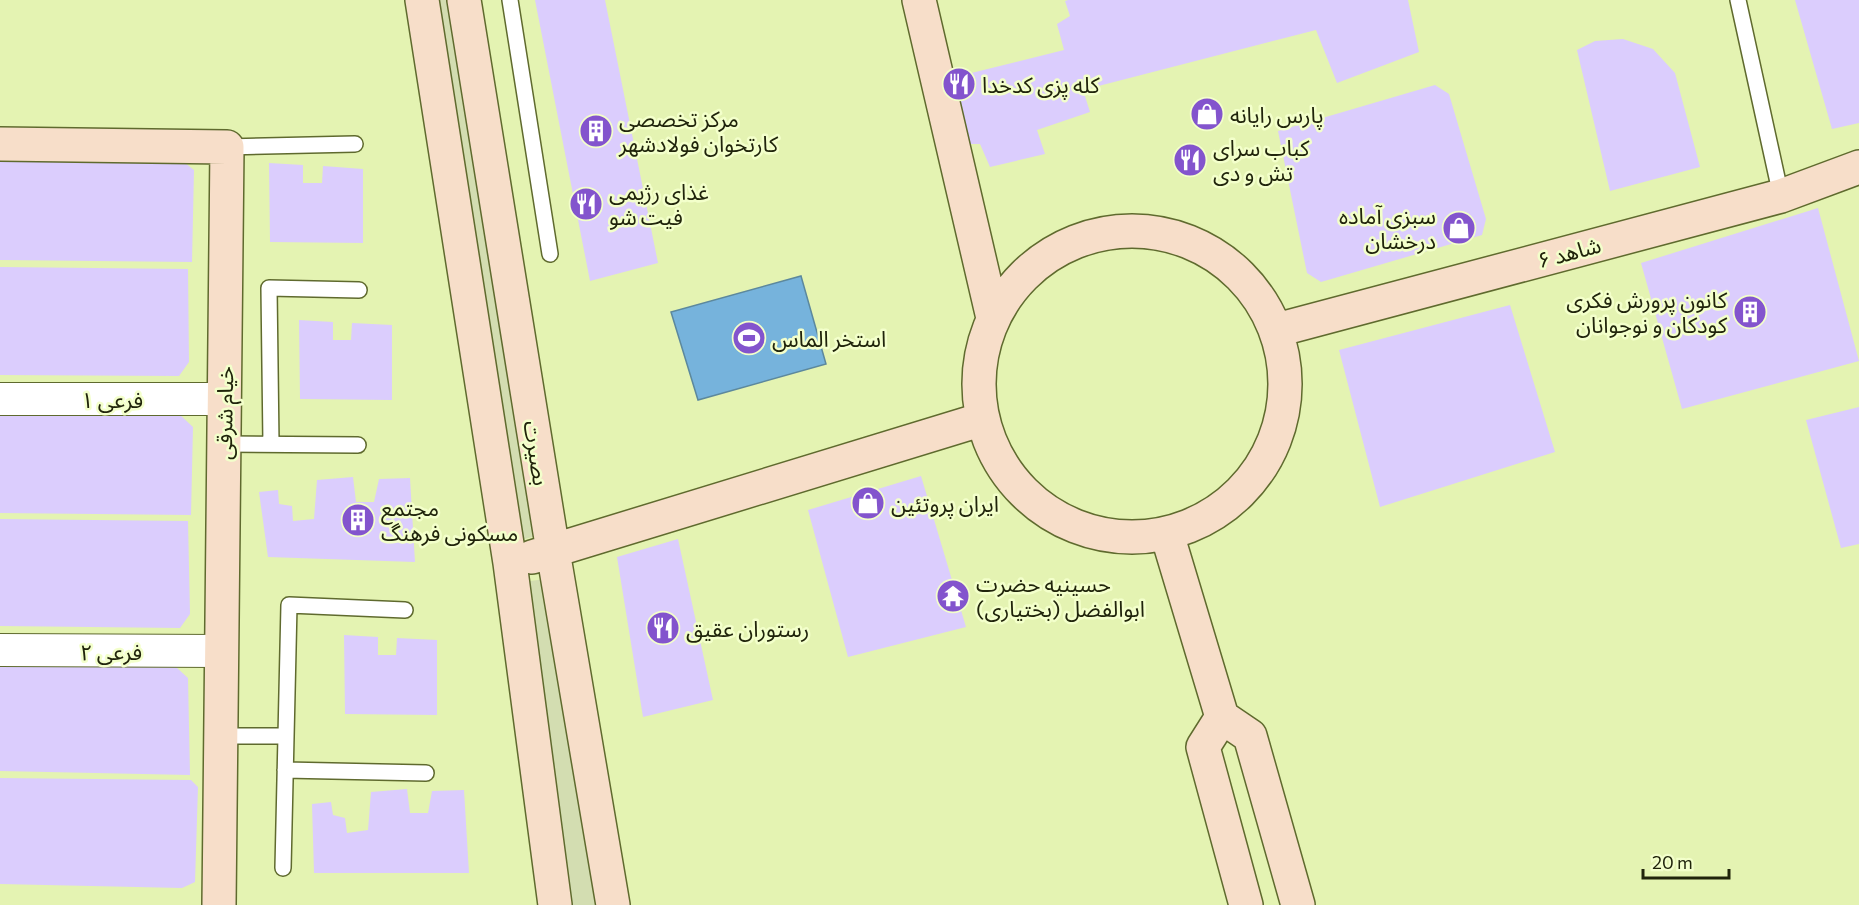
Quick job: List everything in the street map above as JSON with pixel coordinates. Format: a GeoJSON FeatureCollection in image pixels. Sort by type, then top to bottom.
{"type":"FeatureCollection","features":[{"type":"Feature","properties":{"kind":"street","name":"بصیرت"},"geometry":{"type":"LineString","coordinates":[[422,0],[510,563],[555,905]]}},
{"type":"Feature","properties":{"kind":"street","name":"بصیرت"},"geometry":{"type":"LineString","coordinates":[[464,0],[613,905]]}},
{"type":"Feature","properties":{"kind":"street"},"geometry":{"type":"LineString","coordinates":[[919,0],[993,318]]}},
{"type":"Feature","properties":{"kind":"street"},"geometry":{"type":"LineString","coordinates":[[0,144],[227,147]]}},
{"type":"Feature","properties":{"kind":"street","name":"خیام شرقی"},"geometry":{"type":"LineString","coordinates":[[219,905],[227,147]]}},
{"type":"Feature","properties":{"kind":"street","name":"شاهد ۶"},"geometry":{"type":"LineString","coordinates":[[1277,330],[1781,196],[1859,167]]}},
{"type":"Feature","properties":{"kind":"street"},"geometry":{"type":"LineString","coordinates":[[1113,232],[1165,234],[1213,253],[1251,286],[1277,330],[1287,381],[1279,432],[1255,478],[1217,513],[1167,534],[1121,537],[1073,526],[1032,501],[1001,464],[982,419],[979,385],[982,350],[993,318],[1023,276],[1065,246],[1113,232]]}},
{"type":"Feature","properties":{"kind":"street","name":"فرعی ۱"},"geometry":{"type":"LineString","coordinates":[[0,399],[224,399]]}},
{"type":"Feature","properties":{"kind":"street"},"geometry":{"type":"LineString","coordinates":[[510,563],[982,419]]}},
{"type":"Feature","properties":{"kind":"street"},"geometry":{"type":"LineString","coordinates":[[1167,534],[1222,717],[1250,736],[1298,905]]}},
{"type":"Feature","properties":{"kind":"street","name":"فرعی ۲"},"geometry":{"type":"LineString","coordinates":[[0,650],[222,651]]}},
{"type":"Feature","properties":{"kind":"street"},"geometry":{"type":"LineString","coordinates":[[1222,717],[1203,747],[1246,905]]}},
{"type":"Feature","properties":{"kind":"lane"},"geometry":{"type":"LineString","coordinates":[[510,0],[550,254]]}},
{"type":"Feature","properties":{"kind":"lane"},"geometry":{"type":"LineString","coordinates":[[1738,0],[1781,196]]}},
{"type":"Feature","properties":{"kind":"lane"},"geometry":{"type":"LineString","coordinates":[[227,147],[355,144]]}},
{"type":"Feature","properties":{"kind":"lane"},"geometry":{"type":"LineString","coordinates":[[271,444],[269,288],[359,290]]}},
{"type":"Feature","properties":{"kind":"lane"},"geometry":{"type":"LineString","coordinates":[[224,444],[358,445]]}},
{"type":"Feature","properties":{"kind":"lane"},"geometry":{"type":"LineString","coordinates":[[283,868],[289,605],[405,610]]}},
{"type":"Feature","properties":{"kind":"lane"},"geometry":{"type":"LineString","coordinates":[[220,736],[286,736]]}},
{"type":"Feature","properties":{"kind":"lane"},"geometry":{"type":"LineString","coordinates":[[285,770],[426,773]]}},
{"type":"Feature","properties":{"kind":"green space"},"geometry":{"type":"Polygon","coordinates":[[[432,0],[452,0],[541,535],[516,541],[432,0]]]}},
{"type":"Feature","properties":{"kind":"green space"},"geometry":{"type":"Polygon","coordinates":[[[546,579],[601,905],[570,905],[522,582],[546,579]]]}},
{"type":"Feature","properties":{"kind":"water","name":"استخر الماس"},"geometry":{"type":"Polygon","coordinates":[[[801,276],[826,364],[698,400],[671,312],[801,276]]]}},
{"type":"Feature","properties":{"kind":"building","name":"مرکز تخصصی کارتخوان فولادشهر"},"geometry":{"type":"Polygon","coordinates":[[[535,0],[605,0],[658,263],[590,281],[535,0]]]}},
{"type":"Feature","properties":{"kind":"building"},"geometry":{"type":"Polygon","coordinates":[[[1408,0],[1419,52],[1337,83],[1316,30],[1083,90],[1090,112],[1037,130],[1045,154],[990,167],[980,144],[962,144],[951,78],[1064,50],[1057,24],[1070,16],[1065,1],[1408,0]]]}},
{"type":"Feature","properties":{"kind":"building"},"geometry":{"type":"Polygon","coordinates":[[[1795,0],[1859,0],[1859,123],[1832,129],[1795,0]]]}},
{"type":"Feature","properties":{"kind":"building"},"geometry":{"type":"Polygon","coordinates":[[[1623,39],[1653,49],[1675,73],[1700,167],[1610,191],[1577,50],[1595,41],[1623,39]]]}},
{"type":"Feature","properties":{"kind":"building"},"geometry":{"type":"Polygon","coordinates":[[[1435,85],[1449,94],[1486,219],[1482,235],[1321,282],[1307,273],[1278,131],[1435,85]]]}},
{"type":"Feature","properties":{"kind":"building"},"geometry":{"type":"Polygon","coordinates":[[[0,161],[185,163],[194,170],[192,262],[0,260],[0,161]]]}},
{"type":"Feature","properties":{"kind":"building"},"geometry":{"type":"Polygon","coordinates":[[[269,163],[303,165],[303,183],[322,183],[323,166],[363,169],[363,243],[270,242],[269,163]]]}},
{"type":"Feature","properties":{"kind":"building","name":"کانون پرورش فکری کودکان و نوجوانان"},"geometry":{"type":"Polygon","coordinates":[[[1818,208],[1859,361],[1682,409],[1641,263],[1818,208]]]}},
{"type":"Feature","properties":{"kind":"building"},"geometry":{"type":"Polygon","coordinates":[[[0,267],[188,269],[189,362],[179,376],[0,375],[0,267]]]}},
{"type":"Feature","properties":{"kind":"building"},"geometry":{"type":"Polygon","coordinates":[[[1510,305],[1555,452],[1380,507],[1339,350],[1510,305]]]}},
{"type":"Feature","properties":{"kind":"building"},"geometry":{"type":"Polygon","coordinates":[[[299,320],[333,322],[333,340],[351,340],[352,323],[392,325],[392,400],[300,399],[299,320]]]}},
{"type":"Feature","properties":{"kind":"building"},"geometry":{"type":"Polygon","coordinates":[[[1859,407],[1859,544],[1841,548],[1806,420],[1859,407]]]}},
{"type":"Feature","properties":{"kind":"building"},"geometry":{"type":"Polygon","coordinates":[[[178,413],[193,427],[191,515],[0,513],[0,414],[178,413]]]}},
{"type":"Feature","properties":{"kind":"building"},"geometry":{"type":"Polygon","coordinates":[[[921,476],[966,627],[848,657],[808,510],[921,476]]]}},
{"type":"Feature","properties":{"kind":"building","name":"مجتمع مسکونی فرهنگ"},"geometry":{"type":"Polygon","coordinates":[[[353,477],[356,502],[374,502],[379,479],[410,478],[415,562],[268,557],[259,492],[278,490],[279,504],[292,506],[293,521],[314,519],[317,480],[353,477]]]}},
{"type":"Feature","properties":{"kind":"building"},"geometry":{"type":"Polygon","coordinates":[[[0,519],[188,521],[190,614],[180,628],[0,626],[0,519]]]}},
{"type":"Feature","properties":{"kind":"building","name":"رستوران عقیق"},"geometry":{"type":"Polygon","coordinates":[[[678,539],[713,700],[643,717],[617,557],[678,539]]]}},
{"type":"Feature","properties":{"kind":"building"},"geometry":{"type":"Polygon","coordinates":[[[344,635],[378,637],[378,655],[396,655],[397,638],[437,640],[437,715],[345,714],[344,635]]]}},
{"type":"Feature","properties":{"kind":"building"},"geometry":{"type":"Polygon","coordinates":[[[0,667],[176,667],[188,678],[190,775],[0,771],[0,667]]]}},
{"type":"Feature","properties":{"kind":"building"},"geometry":{"type":"Polygon","coordinates":[[[0,778],[191,780],[198,787],[195,882],[182,888],[0,884],[0,778]]]}},
{"type":"Feature","properties":{"kind":"building"},"geometry":{"type":"Polygon","coordinates":[[[407,789],[410,813],[428,813],[432,791],[464,790],[469,873],[314,873],[312,804],[331,802],[333,815],[345,818],[347,833],[368,830],[371,792],[407,789]]]}},
{"type":"Feature","properties":{"kind":"place","name":"کله پزی کدخدا"},"geometry":{"type":"Point","coordinates":[959,84]}},
{"type":"Feature","properties":{"kind":"place","name":"پارس رایانه"},"geometry":{"type":"Point","coordinates":[1207,114]}},
{"type":"Feature","properties":{"kind":"place","name":"مرکز تخصصی کارتخوان فولادشهر"},"geometry":{"type":"Point","coordinates":[596,131]}},
{"type":"Feature","properties":{"kind":"place","name":"کباب سرای تش و دی"},"geometry":{"type":"Point","coordinates":[1190,160]}},
{"type":"Feature","properties":{"kind":"place","name":"غذای رژیمی فیت شو"},"geometry":{"type":"Point","coordinates":[586,204]}},
{"type":"Feature","properties":{"kind":"place","name":"سبزی آماده درخشان"},"geometry":{"type":"Point","coordinates":[1459,228]}},
{"type":"Feature","properties":{"kind":"place","name":"کانون پرورش فکری کودکان و نوجوانان"},"geometry":{"type":"Point","coordinates":[1750,312]}},
{"type":"Feature","properties":{"kind":"place","name":"استخر الماس"},"geometry":{"type":"Point","coordinates":[749,338]}},
{"type":"Feature","properties":{"kind":"place","name":"ایران پروتئین"},"geometry":{"type":"Point","coordinates":[868,503]}},
{"type":"Feature","properties":{"kind":"place","name":"مجتمع مسکونی فرهنگ"},"geometry":{"type":"Point","coordinates":[358,520]}},
{"type":"Feature","properties":{"kind":"place","name":"حسینیه حضرت ابوالفضل (بختیاری)"},"geometry":{"type":"Point","coordinates":[953,596]}},
{"type":"Feature","properties":{"kind":"place","name":"رستوران عقیق"},"geometry":{"type":"Point","coordinates":[663,628]}}]}
